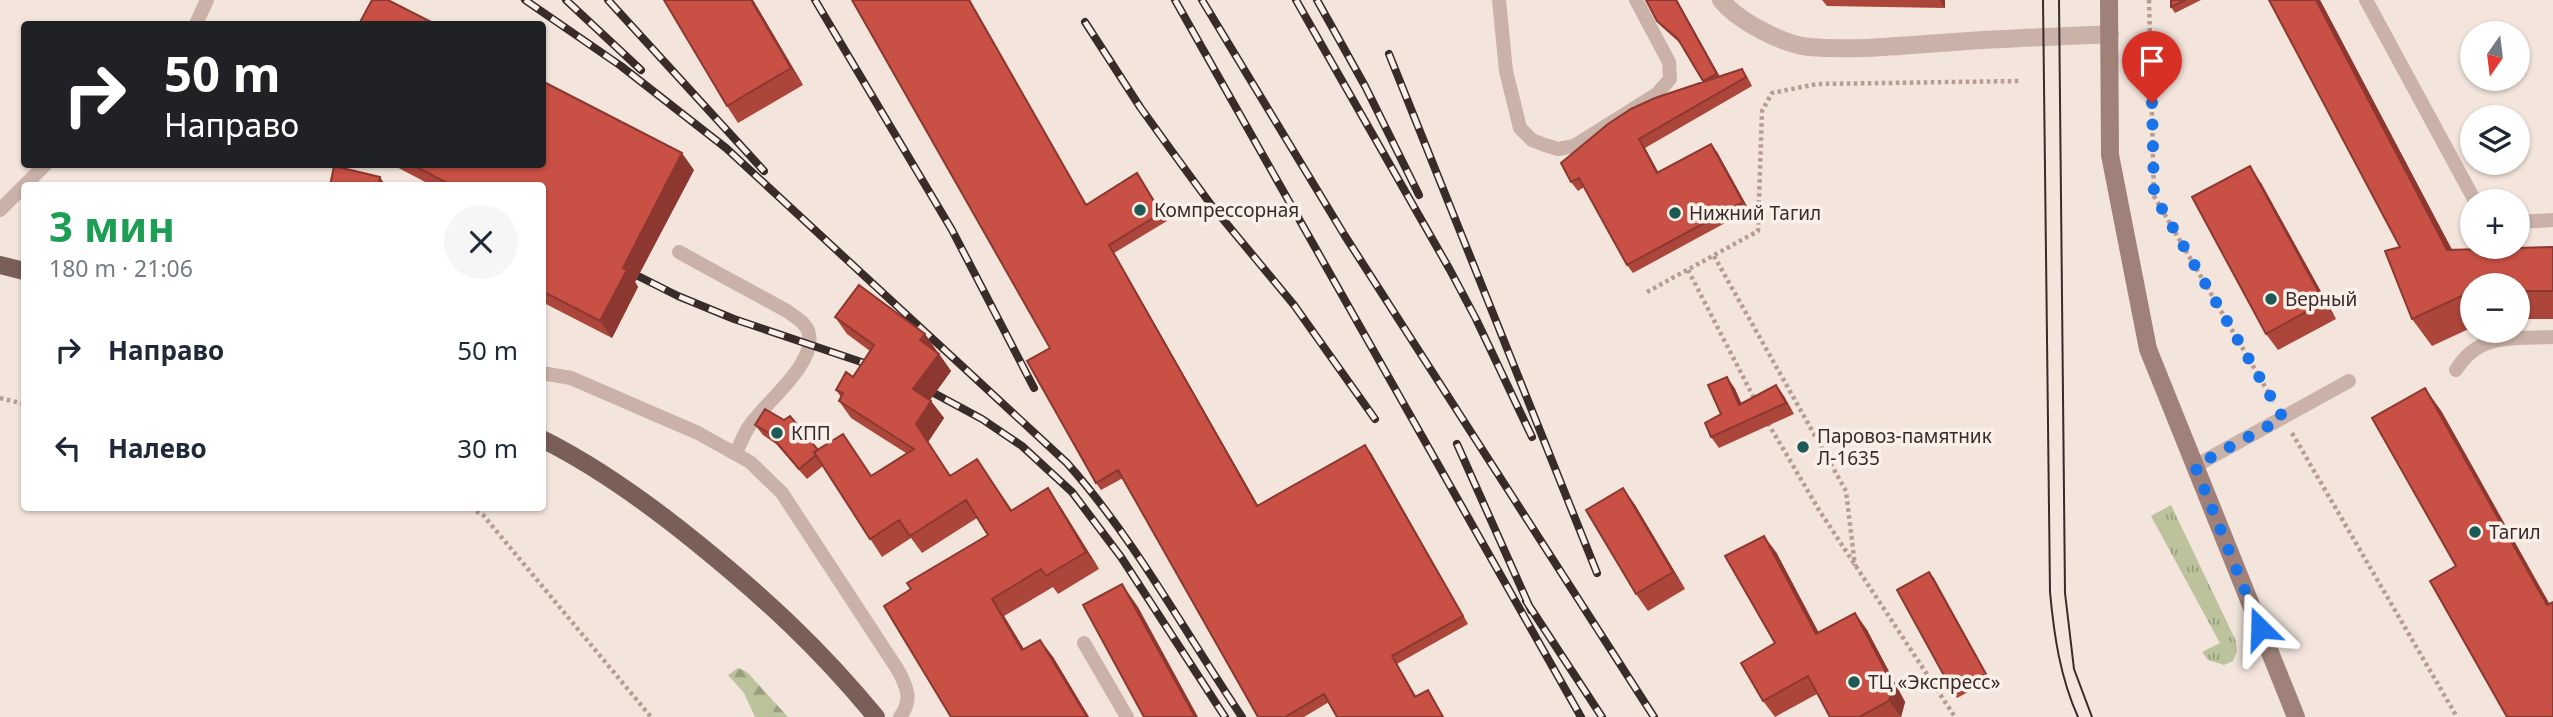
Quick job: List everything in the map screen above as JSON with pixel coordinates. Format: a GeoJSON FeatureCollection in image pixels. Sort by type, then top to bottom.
{"type":"FeatureCollection","features":[{"type":"Feature","properties":{"kind":"main road"},"geometry":{"type":"LineString","coordinates":[[2109,0],[2110,155],[2148,349],[2296,717]]}},
{"type":"Feature","properties":{"kind":"main road"},"geometry":{"type":"LineString","coordinates":[[0,265],[21,270]]}},
{"type":"Feature","properties":{"kind":"main road"},"geometry":{"type":"LineString","coordinates":[[546,441],[575,455],[632,494],[737,576],[790,622],[836,668],[876,717]]}},
{"type":"Feature","properties":{"kind":"street"},"geometry":{"type":"LineString","coordinates":[[1721,0],[1731,12],[1750,25],[1807,47],[1892,46],[2110,34]]}},
{"type":"Feature","properties":{"kind":"lane"},"geometry":{"type":"LineString","coordinates":[[197,21],[206,0]]}},
{"type":"Feature","properties":{"kind":"lane"},"geometry":{"type":"LineString","coordinates":[[1499,0],[1506,71],[1520,128],[1532,140],[1558,149],[1574,146],[1657,94],[1670,79],[1669,62],[1636,0]]}},
{"type":"Feature","properties":{"kind":"lane"},"geometry":{"type":"LineString","coordinates":[[2366,0],[2468,189]]}},
{"type":"Feature","properties":{"kind":"lane"},"geometry":{"type":"LineString","coordinates":[[28,182],[42,168]]}},
{"type":"Feature","properties":{"kind":"lane"},"geometry":{"type":"LineString","coordinates":[[0,211],[21,190]]}},
{"type":"Feature","properties":{"kind":"lane"},"geometry":{"type":"LineString","coordinates":[[2530,221],[2553,220]]}},
{"type":"Feature","properties":{"kind":"lane"},"geometry":{"type":"LineString","coordinates":[[679,252],[799,319],[809,334],[809,345],[795,375],[748,428],[736,453]]}},
{"type":"Feature","properties":{"kind":"lane"},"geometry":{"type":"LineString","coordinates":[[2456,370],[2476,347],[2491,340],[2553,337]]}},
{"type":"Feature","properties":{"kind":"lane"},"geometry":{"type":"LineString","coordinates":[[546,374],[571,378],[698,433],[736,453],[767,477],[782,493],[880,640],[907,688],[909,701],[900,717]]}},
{"type":"Feature","properties":{"kind":"lane"},"geometry":{"type":"LineString","coordinates":[[2195,466],[2349,381]]}},
{"type":"Feature","properties":{"kind":"lane"},"geometry":{"type":"LineString","coordinates":[[1084,643],[1127,717]]}},
{"type":"Feature","properties":{"kind":"path"},"geometry":{"type":"LineString","coordinates":[[2149,0],[2154,195],[2457,717]]}},
{"type":"Feature","properties":{"kind":"path"},"geometry":{"type":"LineString","coordinates":[[1647,292],[1758,231],[1762,111],[1772,93],[1817,85],[2021,81]]}},
{"type":"Feature","properties":{"kind":"path"},"geometry":{"type":"LineString","coordinates":[[1714,256],[1846,491],[1855,567]]}},
{"type":"Feature","properties":{"kind":"path"},"geometry":{"type":"LineString","coordinates":[[1688,270],[1758,406]]}},
{"type":"Feature","properties":{"kind":"path"},"geometry":{"type":"LineString","coordinates":[[0,398],[21,403]]}},
{"type":"Feature","properties":{"kind":"path"},"geometry":{"type":"LineString","coordinates":[[1765,418],[1855,567],[1955,717]]}},
{"type":"Feature","properties":{"kind":"path"},"geometry":{"type":"LineString","coordinates":[[476,511],[483,515],[651,717]]}},
{"type":"Feature","properties":{"kind":"green space"},"geometry":{"type":"Polygon","coordinates":[[[2171,505],[2236,641],[2237,651],[2233,661],[2224,665],[2208,660],[2202,652],[2220,643],[2151,516],[2171,505]]]}},
{"type":"Feature","properties":{"kind":"green space"},"geometry":{"type":"Polygon","coordinates":[[[738,668],[747,672],[788,717],[755,717],[744,693],[728,675],[738,668]]]}},
{"type":"Feature","properties":{"kind":"building"},"geometry":{"type":"Polygon","coordinates":[[[372,0],[388,0],[429,21],[361,21],[372,0]]]}},
{"type":"Feature","properties":{"kind":"building"},"geometry":{"type":"Polygon","coordinates":[[[664,0],[751,0],[791,68],[727,106],[664,0]]]}},
{"type":"Feature","properties":{"kind":"building"},"geometry":{"type":"Polygon","coordinates":[[[852,0],[969,0],[1086,205],[1137,173],[1161,213],[1109,245],[1257,506],[1365,445],[1463,616],[1392,656],[1415,697],[1428,690],[1443,717],[1337,717],[1324,694],[1285,717],[1258,717],[1118,470],[1096,483],[1027,361],[1050,348],[852,0]]]}},
{"type":"Feature","properties":{"kind":"building"},"geometry":{"type":"Polygon","coordinates":[[[1646,0],[1676,0],[1717,74],[1703,81],[1678,39],[1657,21],[1646,0]]]}},
{"type":"Feature","properties":{"kind":"building"},"geometry":{"type":"Polygon","coordinates":[[[2171,0],[2185,0],[2171,7],[2171,0]]]}},
{"type":"Feature","properties":{"kind":"building"},"geometry":{"type":"Polygon","coordinates":[[[2269,0],[2316,0],[2447,250],[2460,250],[2460,259],[2530,259],[2530,248],[2553,247],[2553,291],[2530,291],[2530,273],[2460,273],[2460,297],[2412,319],[2385,251],[2400,247],[2269,0]]]}},
{"type":"Feature","properties":{"kind":"building"},"geometry":{"type":"Polygon","coordinates":[[[1742,69],[1746,77],[1639,139],[1657,173],[1711,144],[1743,202],[1627,265],[1579,178],[1571,182],[1561,163],[1608,124],[1631,109],[1655,98],[1742,69]]]}},
{"type":"Feature","properties":{"kind":"building"},"geometry":{"type":"Polygon","coordinates":[[[546,83],[682,153],[623,268],[627,270],[600,321],[546,293],[546,182],[445,182],[419,168],[546,168],[546,83]]]}},
{"type":"Feature","properties":{"kind":"building"},"geometry":{"type":"Polygon","coordinates":[[[2250,166],[2324,302],[2266,334],[2192,197],[2250,166]]]}},
{"type":"Feature","properties":{"kind":"building"},"geometry":{"type":"Polygon","coordinates":[[[334,168],[380,177],[379,182],[331,182],[334,168]]]}},
{"type":"Feature","properties":{"kind":"building"},"geometry":{"type":"Polygon","coordinates":[[[859,285],[925,334],[920,340],[939,354],[913,389],[931,401],[916,424],[950,476],[977,459],[1011,511],[1048,488],[1086,552],[1046,576],[1041,569],[992,599],[1022,650],[1040,640],[1087,717],[951,717],[884,606],[911,589],[907,583],[988,535],[966,500],[910,536],[899,520],[870,539],[814,452],[843,434],[871,476],[914,449],[839,401],[843,393],[836,390],[846,372],[853,377],[874,345],[835,317],[859,285]]]}},
{"type":"Feature","properties":{"kind":"building"},"geometry":{"type":"Polygon","coordinates":[[[1727,377],[1739,405],[1776,385],[1786,403],[1711,437],[1705,423],[1721,414],[1708,385],[1727,377]]]}},
{"type":"Feature","properties":{"kind":"building"},"geometry":{"type":"Polygon","coordinates":[[[2425,388],[2547,605],[2553,602],[2553,717],[2507,717],[2430,581],[2456,566],[2372,418],[2425,388]]]}},
{"type":"Feature","properties":{"kind":"building"},"geometry":{"type":"Polygon","coordinates":[[[765,409],[784,420],[790,416],[818,450],[814,452],[816,455],[799,469],[769,433],[755,425],[765,409]]]}},
{"type":"Feature","properties":{"kind":"building"},"geometry":{"type":"Polygon","coordinates":[[[1623,488],[1673,572],[1636,594],[1586,510],[1623,488]]]}},
{"type":"Feature","properties":{"kind":"building"},"geometry":{"type":"Polygon","coordinates":[[[1764,536],[1816,634],[1855,613],[1893,685],[1889,701],[1859,717],[1830,717],[1808,676],[1763,701],[1741,663],[1775,643],[1725,556],[1764,536]]]}},
{"type":"Feature","properties":{"kind":"building"},"geometry":{"type":"Polygon","coordinates":[[[1929,572],[1986,674],[1953,692],[1897,590],[1929,572]]]}},
{"type":"Feature","properties":{"kind":"building"},"geometry":{"type":"Polygon","coordinates":[[[1122,584],[1195,717],[1144,717],[1083,605],[1122,584]]]}},
{"type":"Feature","properties":{"kind":"tram line"},"geometry":{"type":"LineString","coordinates":[[2043,0],[2050,592],[2059,656],[2078,717]]}},
{"type":"Feature","properties":{"kind":"tram line"},"geometry":{"type":"LineString","coordinates":[[2059,0],[2065,593],[2074,669],[2092,717]]}},
{"type":"Feature","properties":{"kind":"railway"},"geometry":{"type":"LineString","coordinates":[[525,0],[621,66],[726,148],[1067,463],[1137,555],[1242,717]]}},
{"type":"Feature","properties":{"kind":"railway"},"geometry":{"type":"LineString","coordinates":[[566,0],[641,70]]}},
{"type":"Feature","properties":{"kind":"railway"},"geometry":{"type":"LineString","coordinates":[[608,0],[764,171]]}},
{"type":"Feature","properties":{"kind":"railway"},"geometry":{"type":"LineString","coordinates":[[815,0],[952,230],[1034,388]]}},
{"type":"Feature","properties":{"kind":"railway"},"geometry":{"type":"LineString","coordinates":[[1175,0],[1581,717]]}},
{"type":"Feature","properties":{"kind":"railway"},"geometry":{"type":"LineString","coordinates":[[1202,0],[1345,236],[1654,717]]}},
{"type":"Feature","properties":{"kind":"railway"},"geometry":{"type":"LineString","coordinates":[[1296,0],[1450,270],[1532,437]]}},
{"type":"Feature","properties":{"kind":"railway"},"geometry":{"type":"LineString","coordinates":[[1317,0],[1365,86],[1419,195]]}},
{"type":"Feature","properties":{"kind":"railway"},"geometry":{"type":"LineString","coordinates":[[1085,22],[1171,150],[1212,206],[1294,305],[1375,419]]}},
{"type":"Feature","properties":{"kind":"railway"},"geometry":{"type":"LineString","coordinates":[[1389,54],[1597,573]]}},
{"type":"Feature","properties":{"kind":"railway"},"geometry":{"type":"LineString","coordinates":[[622,268],[678,296],[734,319],[882,369]]}},
{"type":"Feature","properties":{"kind":"railway"},"geometry":{"type":"LineString","coordinates":[[917,384],[982,419],[1022,446],[1072,492],[1121,557],[1225,717]]}},
{"type":"Feature","properties":{"kind":"railway"},"geometry":{"type":"LineString","coordinates":[[1457,444],[1531,610]]}},
{"type":"Feature","properties":{"kind":"railway"},"geometry":{"type":"LineString","coordinates":[[1526,601],[1602,717]]}},
{"type":"Feature","properties":{"kind":"place","name":"Компрессорная"},"geometry":{"type":"Point","coordinates":[1140,210]}},
{"type":"Feature","properties":{"kind":"place","name":"Нижний Тагил"},"geometry":{"type":"Point","coordinates":[1675,213]}},
{"type":"Feature","properties":{"kind":"place","name":"Верный"},"geometry":{"type":"Point","coordinates":[2271,299]}},
{"type":"Feature","properties":{"kind":"place","name":"КПП"},"geometry":{"type":"Point","coordinates":[777,433]}},
{"type":"Feature","properties":{"kind":"place","name":"Паровоз-памятник Л-1635"},"geometry":{"type":"Point","coordinates":[1803,447]}},
{"type":"Feature","properties":{"kind":"place","name":"Тагил"},"geometry":{"type":"Point","coordinates":[2475,532]}},
{"type":"Feature","properties":{"kind":"place","name":"ТЦ «Экспресс»"},"geometry":{"type":"Point","coordinates":[1854,682]}},
{"type":"Feature","properties":{"kind":"route"},"geometry":{"type":"LineString","coordinates":[[2152,103],[2154,195],[2283,418],[2195,466],[2260,628]]}}]}
